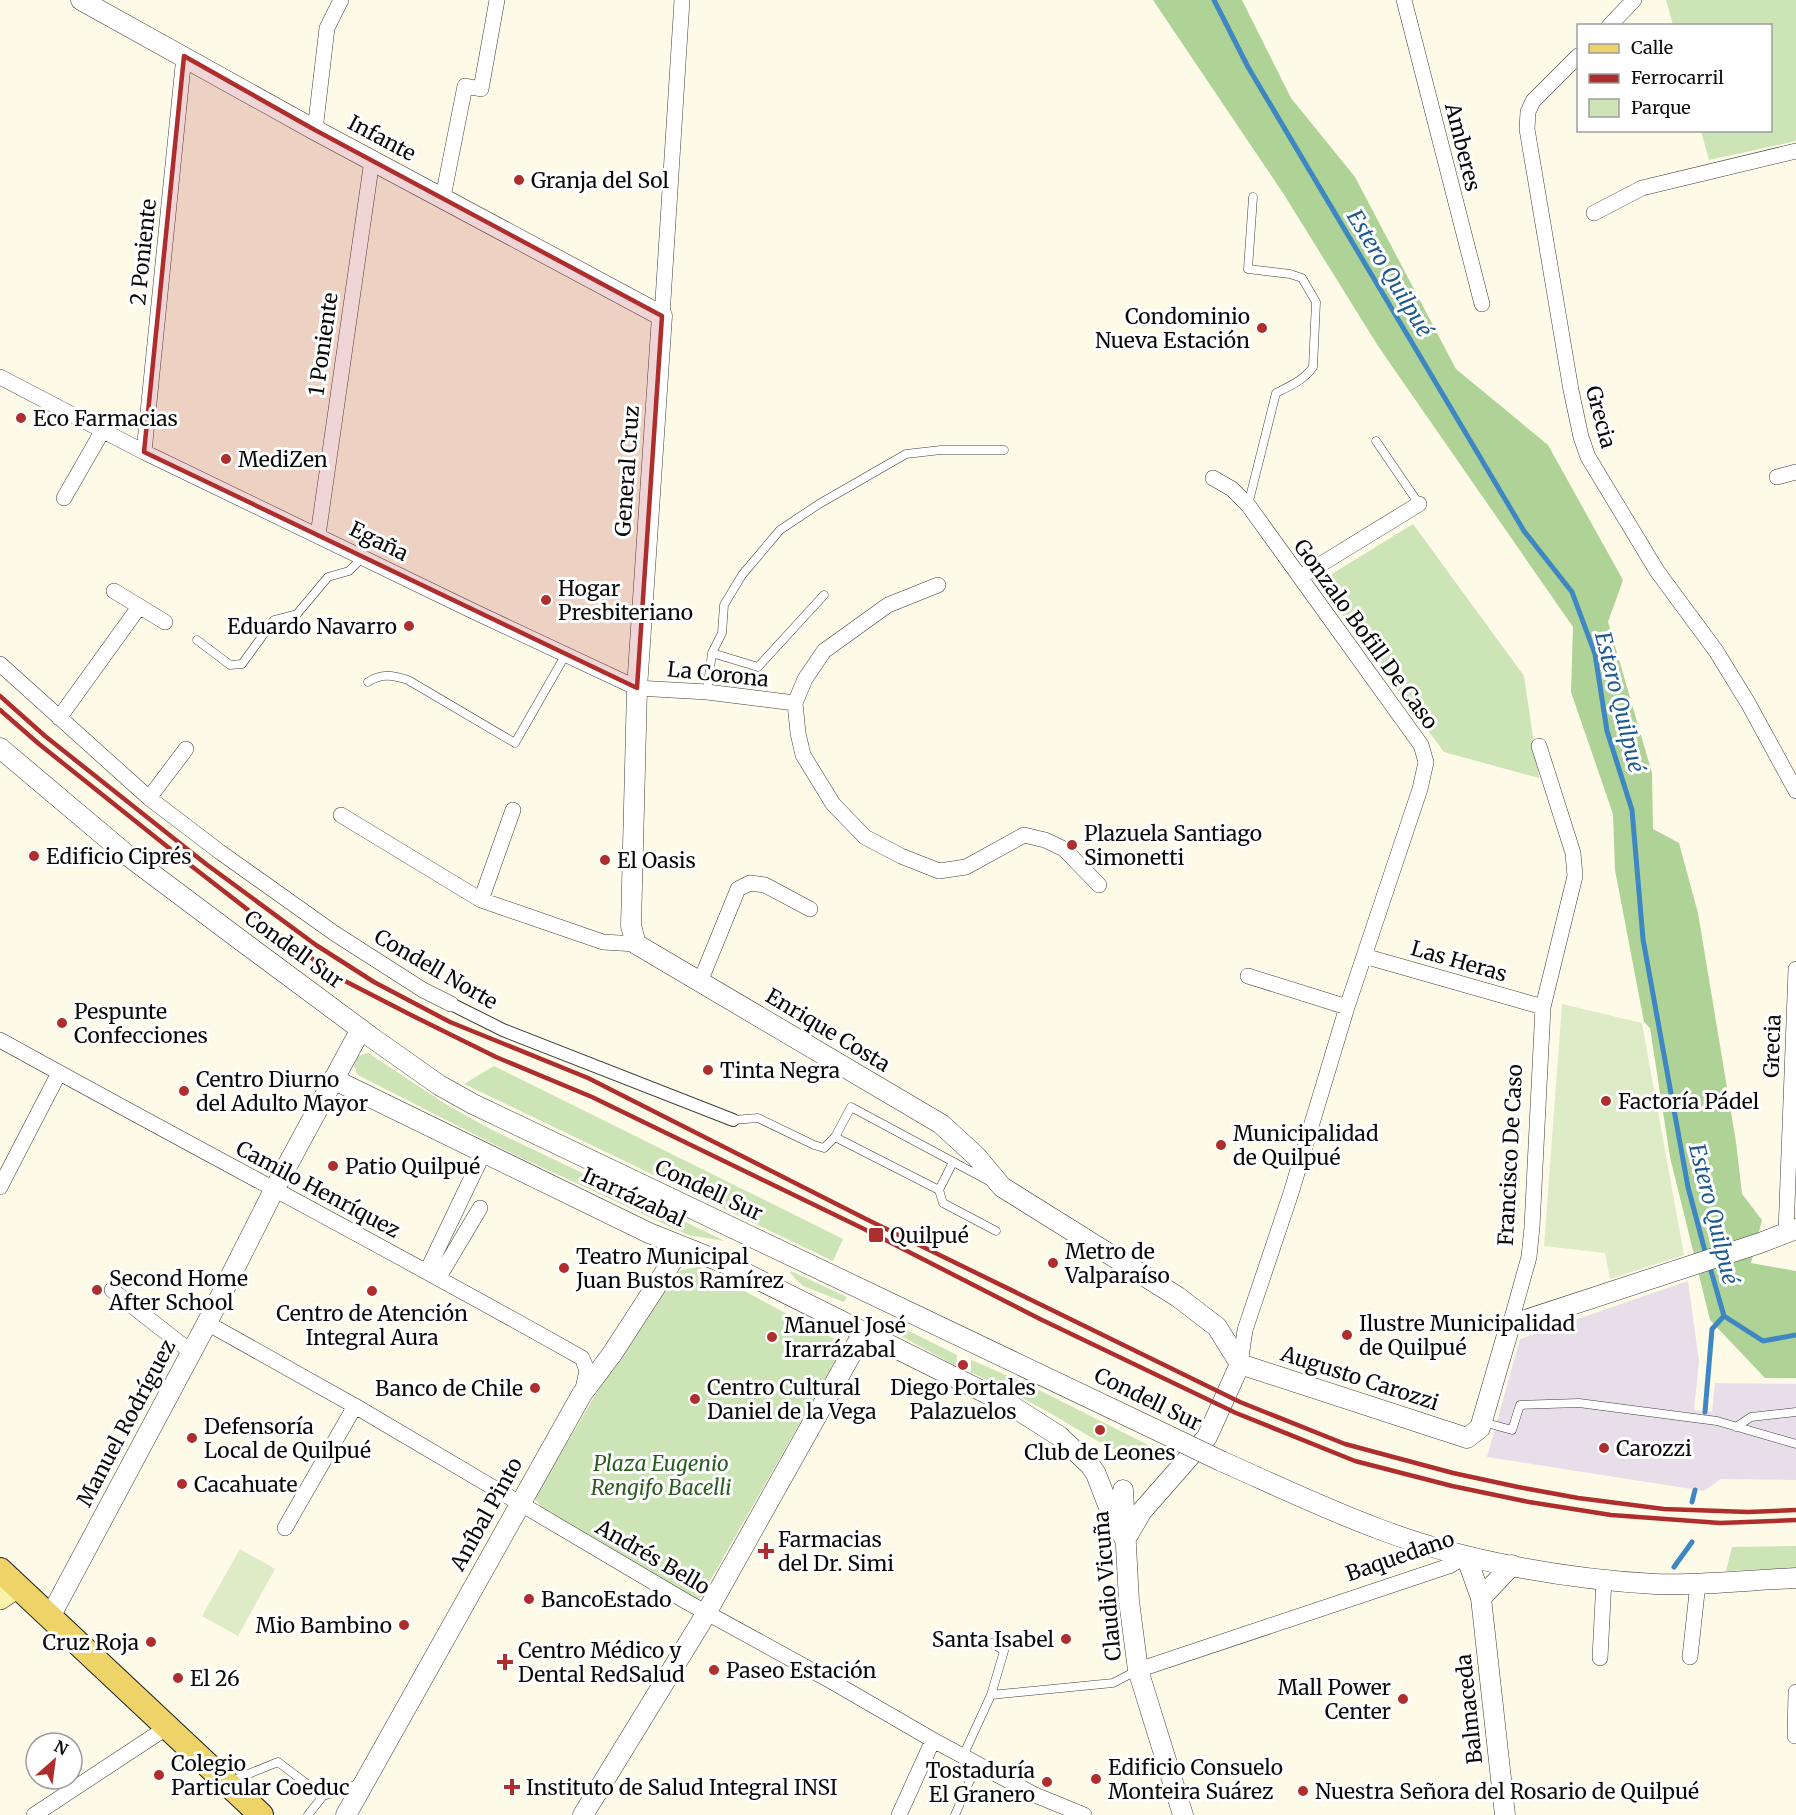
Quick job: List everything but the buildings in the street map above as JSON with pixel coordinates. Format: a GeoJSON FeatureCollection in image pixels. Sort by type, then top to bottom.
{"type":"FeatureCollection","features":[{"type":"Feature","properties":{"kind":"main road"},"geometry":{"type":"LineString","coordinates":[[0,1570],[9,1593],[50,1617],[256,1814]]}},
{"type":"Feature","properties":{"kind":"street","name":"Infante"},"geometry":{"type":"LineString","coordinates":[[81,0],[315,130],[662,316]]}},
{"type":"Feature","properties":{"kind":"street"},"geometry":{"type":"LineString","coordinates":[[315,130],[327,27],[342,0]]}},
{"type":"Feature","properties":{"kind":"street"},"geometry":{"type":"LineString","coordinates":[[443,197],[465,86],[481,89],[497,0]]}},
{"type":"Feature","properties":{"kind":"street","name":"General Cruz"},"geometry":{"type":"LineString","coordinates":[[636,944],[631,926],[637,687],[682,0]]}},
{"type":"Feature","properties":{"kind":"street","name":"Amberes"},"geometry":{"type":"LineString","coordinates":[[1404,0],[1482,304]]}},
{"type":"Feature","properties":{"kind":"street"},"geometry":{"type":"LineString","coordinates":[[1611,24],[1634,0]]}},
{"type":"Feature","properties":{"kind":"street","name":"2 Poniente"},"geometry":{"type":"LineString","coordinates":[[144,452],[184,56]]}},
{"type":"Feature","properties":{"kind":"street","name":"Grecia"},"geometry":{"type":"LineString","coordinates":[[1577,57],[1533,101],[1528,112],[1527,129],[1581,437],[1588,457],[1619,510],[1657,571],[1721,660],[1748,703],[1796,791]]}},
{"type":"Feature","properties":{"kind":"street"},"geometry":{"type":"LineString","coordinates":[[1594,213],[1642,188],[1796,151]]}},
{"type":"Feature","properties":{"kind":"street","name":"1 Poniente"},"geometry":{"type":"LineString","coordinates":[[318,535],[372,160]]}},
{"type":"Feature","properties":{"kind":"street","name":"Egaña"},"geometry":{"type":"LineString","coordinates":[[0,377],[144,452],[637,687]]}},
{"type":"Feature","properties":{"kind":"street"},"geometry":{"type":"LineString","coordinates":[[64,498],[103,430]]}},
{"type":"Feature","properties":{"kind":"street"},"geometry":{"type":"LineString","coordinates":[[1777,477],[1796,472]]}},
{"type":"Feature","properties":{"kind":"street","name":"Gonzalo Bofill De Caso"},"geometry":{"type":"LineString","coordinates":[[1213,478],[1232,489],[1248,505],[1421,746],[1426,762],[1420,789],[1347,1007],[1291,1193],[1245,1330],[1240,1364]]}},
{"type":"Feature","properties":{"kind":"street"},"geometry":{"type":"LineString","coordinates":[[1300,577],[1419,504]]}},
{"type":"Feature","properties":{"kind":"street"},"geometry":{"type":"LineString","coordinates":[[938,585],[888,605],[824,651],[805,679],[795,703],[803,755],[833,804],[865,837],[901,856],[939,871],[966,867],[1024,835],[1046,840],[1064,849],[1099,885]]}},
{"type":"Feature","properties":{"kind":"street"},"geometry":{"type":"LineString","coordinates":[[114,591],[165,622]]}},
{"type":"Feature","properties":{"kind":"street"},"geometry":{"type":"LineString","coordinates":[[59,718],[139,607]]}},
{"type":"Feature","properties":{"kind":"street","name":"Condell Norte"},"geometry":{"type":"LineString","coordinates":[[0,664],[149,798],[334,933],[423,990],[503,1030],[733,1120]]}},
{"type":"Feature","properties":{"kind":"street","name":"La Corona"},"geometry":{"type":"LineString","coordinates":[[637,687],[707,692],[795,703]]}},
{"type":"Feature","properties":{"kind":"street","name":"Francisco De Caso"},"geometry":{"type":"LineString","coordinates":[[1467,1437],[1480,1428],[1529,1257],[1543,1006],[1575,876],[1573,853],[1539,746]]}},
{"type":"Feature","properties":{"kind":"street","name":"Condell Sur"},"geometry":{"type":"LineString","coordinates":[[0,748],[127,855],[361,1029],[439,1085],[473,1104],[1221,1461],[1381,1530],[1466,1556]]}},
{"type":"Feature","properties":{"kind":"street"},"geometry":{"type":"LineString","coordinates":[[149,798],[186,749]]}},
{"type":"Feature","properties":{"kind":"street"},"geometry":{"type":"LineString","coordinates":[[482,900],[513,810]]}},
{"type":"Feature","properties":{"kind":"street","name":"Enrique Costa"},"geometry":{"type":"LineString","coordinates":[[341,815],[482,900],[603,942],[636,944],[941,1124],[976,1156],[1002,1187],[1178,1297],[1217,1327],[1240,1364]]}},
{"type":"Feature","properties":{"kind":"street"},"geometry":{"type":"LineString","coordinates":[[700,982],[738,889],[750,883],[765,885],[810,909]]}},
{"type":"Feature","properties":{"kind":"street","name":"Las Heras"},"geometry":{"type":"LineString","coordinates":[[1364,956],[1543,1006]]}},
{"type":"Feature","properties":{"kind":"street","name":"Grecia"},"geometry":{"type":"LineString","coordinates":[[1791,1231],[1796,969]]}},
{"type":"Feature","properties":{"kind":"street"},"geometry":{"type":"LineString","coordinates":[[1248,976],[1347,1007]]}},
{"type":"Feature","properties":{"kind":"street","name":"Manuel Rodríguez"},"geometry":{"type":"LineString","coordinates":[[50,1617],[207,1323],[333,1078],[361,1029]]}},
{"type":"Feature","properties":{"kind":"street","name":"Camilo Henríquez"},"geometry":{"type":"LineString","coordinates":[[0,1040],[433,1274],[582,1358],[587,1370],[582,1394]]}},
{"type":"Feature","properties":{"kind":"street"},"geometry":{"type":"LineString","coordinates":[[0,1187],[59,1073]]}},
{"type":"Feature","properties":{"kind":"street","name":"Irarrázabal"},"geometry":{"type":"LineString","coordinates":[[333,1078],[649,1233],[729,1265],[1012,1406],[1059,1436],[1090,1465],[1125,1540]]}},
{"type":"Feature","properties":{"kind":"street"},"geometry":{"type":"LineString","coordinates":[[433,1274],[484,1152]]}},
{"type":"Feature","properties":{"kind":"street"},"geometry":{"type":"LineString","coordinates":[[433,1274],[480,1208]]}},
{"type":"Feature","properties":{"kind":"street"},"geometry":{"type":"LineString","coordinates":[[1510,1325],[1791,1231]]}},
{"type":"Feature","properties":{"kind":"street","name":"Aníbal Pinto"},"geometry":{"type":"LineString","coordinates":[[346,1815],[582,1394],[612,1354],[682,1246]]}},
{"type":"Feature","properties":{"kind":"street"},"geometry":{"type":"LineString","coordinates":[[112,1290],[190,1352]]}},
{"type":"Feature","properties":{"kind":"street","name":"Andrés Bello"},"geometry":{"type":"LineString","coordinates":[[207,1323],[355,1406],[706,1612],[933,1740],[1035,1795],[1084,1815]]}},
{"type":"Feature","properties":{"kind":"street"},"geometry":{"type":"LineString","coordinates":[[583,1815],[706,1612],[863,1333]]}},
{"type":"Feature","properties":{"kind":"street"},"geometry":{"type":"LineString","coordinates":[[1125,1540],[1142,1511],[1207,1437],[1240,1364]]}},
{"type":"Feature","properties":{"kind":"street","name":"Augusto Carozzi"},"geometry":{"type":"LineString","coordinates":[[1240,1364],[1467,1437]]}},
{"type":"Feature","properties":{"kind":"street"},"geometry":{"type":"LineString","coordinates":[[285,1528],[355,1406]]}},
{"type":"Feature","properties":{"kind":"street","name":"Irarrázabal"},"geometry":{"type":"LineString","coordinates":[[1096,1474],[1123,1490]]}},
{"type":"Feature","properties":{"kind":"street"},"geometry":{"type":"LineString","coordinates":[[1123,1490],[1139,1494],[1161,1490]]}},
{"type":"Feature","properties":{"kind":"street","name":"Claudio Vicuña"},"geometry":{"type":"LineString","coordinates":[[1123,1490],[1128,1601],[1138,1670],[1183,1815]]}},
{"type":"Feature","properties":{"kind":"street","name":"Baquedano"},"geometry":{"type":"LineString","coordinates":[[1138,1670],[1449,1566],[1466,1556],[1604,1579],[1657,1584],[1796,1578]]}},
{"type":"Feature","properties":{"kind":"street","name":"Balmaceda"},"geometry":{"type":"LineString","coordinates":[[1466,1556],[1481,1598],[1505,1815]]}},
{"type":"Feature","properties":{"kind":"street"},"geometry":{"type":"LineString","coordinates":[[1481,1598],[1512,1565]]}},
{"type":"Feature","properties":{"kind":"street"},"geometry":{"type":"LineString","coordinates":[[1600,1659],[1604,1579]]}},
{"type":"Feature","properties":{"kind":"street"},"geometry":{"type":"LineString","coordinates":[[1690,1657],[1698,1583]]}},
{"type":"Feature","properties":{"kind":"street"},"geometry":{"type":"LineString","coordinates":[[1795,1736],[1796,1692]]}},
{"type":"Feature","properties":{"kind":"street"},"geometry":{"type":"LineString","coordinates":[[34,1815],[166,1728]]}},
{"type":"Feature","properties":{"kind":"street"},"geometry":{"type":"LineString","coordinates":[[899,1815],[933,1740]]}},
{"type":"Feature","properties":{"kind":"lane"},"geometry":{"type":"LineString","coordinates":[[1248,505],[1276,393],[1308,375],[1313,367],[1316,302],[1302,278],[1290,274],[1248,269],[1253,197]]}},
{"type":"Feature","properties":{"kind":"lane"},"geometry":{"type":"LineString","coordinates":[[1376,441],[1419,504]]}},
{"type":"Feature","properties":{"kind":"lane"},"geometry":{"type":"LineString","coordinates":[[707,692],[712,653],[722,633],[724,604],[742,575],[780,530],[819,504],[906,454],[941,450],[1004,450]]}},
{"type":"Feature","properties":{"kind":"lane"},"geometry":{"type":"LineString","coordinates":[[197,640],[230,665],[242,664],[274,620],[297,614],[328,578],[349,571],[363,557]]}},
{"type":"Feature","properties":{"kind":"lane"},"geometry":{"type":"LineString","coordinates":[[712,653],[758,667],[824,595]]}},
{"type":"Feature","properties":{"kind":"lane"},"geometry":{"type":"LineString","coordinates":[[368,682],[378,676],[391,675],[408,680],[515,743],[566,654]]}},
{"type":"Feature","properties":{"kind":"lane"},"geometry":{"type":"LineString","coordinates":[[733,1120],[758,1118],[824,1148],[835,1137],[851,1107],[1002,1187]]}},
{"type":"Feature","properties":{"kind":"lane"},"geometry":{"type":"LineString","coordinates":[[835,1137],[939,1190]]}},
{"type":"Feature","properties":{"kind":"lane"},"geometry":{"type":"LineString","coordinates":[[953,1162],[939,1190],[943,1203],[996,1231]]}},
{"type":"Feature","properties":{"kind":"lane"},"geometry":{"type":"LineString","coordinates":[[1481,1422],[1512,1430],[1520,1406],[1580,1403],[1717,1421],[1796,1444]]}},
{"type":"Feature","properties":{"kind":"lane"},"geometry":{"type":"LineString","coordinates":[[1736,1427],[1751,1417],[1796,1412]]}},
{"type":"Feature","properties":{"kind":"lane"},"geometry":{"type":"LineString","coordinates":[[955,1815],[1004,1651],[992,1643]]}},
{"type":"Feature","properties":{"kind":"lane"},"geometry":{"type":"LineString","coordinates":[[991,1695],[1113,1683],[1138,1670]]}},
{"type":"Feature","properties":{"kind":"lane"},"geometry":{"type":"LineString","coordinates":[[225,1783],[278,1762],[323,1796]]}},
{"type":"Feature","properties":{"kind":"lane"},"geometry":{"type":"LineString","coordinates":[[308,1815],[323,1796],[365,1782]]}},
{"type":"Feature","properties":{"kind":"highlighted area"},"geometry":{"type":"Polygon","coordinates":[[[184,56],[315,130],[662,316],[637,688],[144,452],[184,56]]]}},
{"type":"Feature","properties":{"kind":"shaded area"},"geometry":{"type":"Polygon","coordinates":[[[1688,1281],[1699,1361],[1694,1410],[1712,1412],[1715,1383],[1796,1384],[1796,1480],[1721,1479],[1704,1491],[1487,1457],[1520,1339],[1688,1281]]]}},
{"type":"Feature","properties":{"kind":"green space"},"geometry":{"type":"Polygon","coordinates":[[[1153,0],[1242,0],[1291,98],[1355,177],[1456,369],[1548,445],[1623,580],[1608,622],[1652,773],[1653,829],[1679,843],[1698,913],[1736,1142],[1742,1194],[1762,1220],[1751,1263],[1796,1271],[1796,1378],[1765,1378],[1710,1320],[1670,1157],[1650,1028],[1644,1022],[1615,870],[1613,814],[1571,692],[1573,627],[1378,346],[1283,193],[1153,0]]]}},
{"type":"Feature","properties":{"kind":"green space"},"geometry":{"type":"Polygon","coordinates":[[[1666,0],[1796,0],[1796,141],[1709,160],[1701,132],[1772,132],[1772,24],[1673,24],[1666,0]]]}},
{"type":"Feature","properties":{"kind":"green space"},"geometry":{"type":"Polygon","coordinates":[[[1413,524],[1524,676],[1539,778],[1444,752],[1321,587],[1322,580],[1413,524]]]}},
{"type":"Feature","properties":{"kind":"green space","name":"Factoría Pádel"},"geometry":{"type":"Polygon","coordinates":[[[1562,1004],[1642,1023],[1684,1255],[1610,1279],[1605,1253],[1544,1246],[1562,1004]]]}},
{"type":"Feature","properties":{"kind":"green space"},"geometry":{"type":"Polygon","coordinates":[[[368,1053],[447,1105],[492,1130],[725,1241],[688,1235],[507,1151],[358,1075],[354,1066],[357,1056],[368,1053]]]}},
{"type":"Feature","properties":{"kind":"green space"},"geometry":{"type":"Polygon","coordinates":[[[494,1066],[843,1239],[833,1261],[464,1084],[494,1066]]]}},
{"type":"Feature","properties":{"kind":"green space","name":"Plaza Eugenio Rengifo Bacelli"},"geometry":{"type":"Polygon","coordinates":[[[699,1267],[840,1342],[841,1351],[699,1600],[545,1511],[534,1498],[664,1280],[682,1270],[699,1267]]]}},
{"type":"Feature","properties":{"kind":"green space"},"geometry":{"type":"Polygon","coordinates":[[[791,1271],[847,1297],[844,1302],[803,1286],[790,1273],[791,1271]]]}},
{"type":"Feature","properties":{"kind":"green space"},"geometry":{"type":"Polygon","coordinates":[[[905,1329],[957,1355],[956,1366],[899,1335],[899,1330],[905,1329]]]}},
{"type":"Feature","properties":{"kind":"green space"},"geometry":{"type":"Polygon","coordinates":[[[971,1360],[1025,1383],[1160,1451],[1152,1460],[1138,1458],[1111,1448],[971,1372],[971,1360]]]}},
{"type":"Feature","properties":{"kind":"green space"},"geometry":{"type":"Polygon","coordinates":[[[1796,1546],[1796,1568],[1726,1571],[1732,1547],[1796,1546]]]}},
{"type":"Feature","properties":{"kind":"green space"},"geometry":{"type":"Polygon","coordinates":[[[240,1549],[275,1569],[238,1636],[202,1616],[240,1549]]]}},
{"type":"Feature","properties":{"kind":"waterway","name":"Estero Quilpué"},"geometry":{"type":"LineString","coordinates":[[1214,0],[1248,67],[1524,531],[1572,592],[1595,654],[1607,731],[1632,810],[1643,939],[1688,1187],[1706,1255]]}},
{"type":"Feature","properties":{"kind":"waterway","name":"Estero Quilpué"},"geometry":{"type":"LineString","coordinates":[[1709,1264],[1724,1316],[1763,1341],[1796,1335]]}},
{"type":"Feature","properties":{"kind":"waterway"},"geometry":{"type":"LineString","coordinates":[[1705,1412],[1712,1329],[1724,1316]]}},
{"type":"Feature","properties":{"kind":"waterway"},"geometry":{"type":"LineString","coordinates":[[1692,1502],[1695,1490]]}},
{"type":"Feature","properties":{"kind":"waterway"},"geometry":{"type":"LineString","coordinates":[[1674,1567],[1692,1542]]}},
{"type":"Feature","properties":{"kind":"railway"},"geometry":{"type":"LineString","coordinates":[[0,696],[45,736],[206,864],[316,945],[374,982],[450,1022],[588,1078],[866,1219],[1240,1402],[1345,1444],[1453,1473],[1518,1487],[1578,1498],[1664,1509],[1748,1512],[1796,1510]]}},
{"type":"Feature","properties":{"kind":"railway"},"geometry":{"type":"LineString","coordinates":[[0,710],[194,868],[341,979],[496,1057],[592,1097],[862,1228],[1040,1319],[1236,1413],[1355,1461],[1452,1486],[1529,1502],[1611,1515],[1720,1523],[1796,1520]]}},
{"type":"Feature","properties":{"kind":"place","name":"Granja del Sol"},"geometry":{"type":"Point","coordinates":[519,180]}},
{"type":"Feature","properties":{"kind":"place","name":"Condominio Nueva Estación"},"geometry":{"type":"Point","coordinates":[1262,328]}},
{"type":"Feature","properties":{"kind":"place","name":"Eco Farmacias"},"geometry":{"type":"Point","coordinates":[21,418]}},
{"type":"Feature","properties":{"kind":"place","name":"MediZen"},"geometry":{"type":"Point","coordinates":[226,459]}},
{"type":"Feature","properties":{"kind":"place","name":"Hogar Presbiteriano"},"geometry":{"type":"Point","coordinates":[546,600]}},
{"type":"Feature","properties":{"kind":"place","name":"Eduardo Navarro"},"geometry":{"type":"Point","coordinates":[409,626]}},
{"type":"Feature","properties":{"kind":"place","name":"Plazuela Santiago Simonetti"},"geometry":{"type":"Point","coordinates":[1072,845]}},
{"type":"Feature","properties":{"kind":"place","name":"Edificio Ciprés"},"geometry":{"type":"Point","coordinates":[34,856]}},
{"type":"Feature","properties":{"kind":"place","name":"El Oasis"},"geometry":{"type":"Point","coordinates":[605,860]}},
{"type":"Feature","properties":{"kind":"place","name":"Pespunte Confecciones"},"geometry":{"type":"Point","coordinates":[62,1023]}},
{"type":"Feature","properties":{"kind":"place","name":"Tinta Negra"},"geometry":{"type":"Point","coordinates":[708,1070]}},
{"type":"Feature","properties":{"kind":"place","name":"Centro Diurno del Adulto Mayor"},"geometry":{"type":"Point","coordinates":[184,1091]}},
{"type":"Feature","properties":{"kind":"place","name":"Factoría Pádel"},"geometry":{"type":"Point","coordinates":[1606,1101]}},
{"type":"Feature","properties":{"kind":"place","name":"Municipalidad de Quilpué"},"geometry":{"type":"Point","coordinates":[1221,1145]}},
{"type":"Feature","properties":{"kind":"place","name":"Patio Quilpué"},"geometry":{"type":"Point","coordinates":[333,1166]}},
{"type":"Feature","properties":{"kind":"place","name":"Quilpué"},"geometry":{"type":"Point","coordinates":[876,1235]}},
{"type":"Feature","properties":{"kind":"place","name":"Metro de Valparaíso"},"geometry":{"type":"Point","coordinates":[1053,1263]}},
{"type":"Feature","properties":{"kind":"place","name":"Teatro Municipal Juan Bustos Ramírez"},"geometry":{"type":"Point","coordinates":[564,1268]}},
{"type":"Feature","properties":{"kind":"place","name":"Second Home After School"},"geometry":{"type":"Point","coordinates":[97,1290]}},
{"type":"Feature","properties":{"kind":"place","name":"Centro de Atención Integral Aura"},"geometry":{"type":"Point","coordinates":[372,1291]}},
{"type":"Feature","properties":{"kind":"place","name":"Ilustre Municipalidad de Quilpué"},"geometry":{"type":"Point","coordinates":[1347,1335]}},
{"type":"Feature","properties":{"kind":"place","name":"Manuel José Irarrázabal"},"geometry":{"type":"Point","coordinates":[772,1337]}},
{"type":"Feature","properties":{"kind":"place","name":"Diego Portales Palazuelos"},"geometry":{"type":"Point","coordinates":[963,1365]}},
{"type":"Feature","properties":{"kind":"place","name":"Banco de Chile"},"geometry":{"type":"Point","coordinates":[535,1388]}},
{"type":"Feature","properties":{"kind":"place","name":"Centro Cultural Daniel de la Vega"},"geometry":{"type":"Point","coordinates":[695,1399]}},
{"type":"Feature","properties":{"kind":"place","name":"Club de Leones"},"geometry":{"type":"Point","coordinates":[1100,1430]}},
{"type":"Feature","properties":{"kind":"place","name":"Defensoría Local de Quilpué"},"geometry":{"type":"Point","coordinates":[192,1438]}},
{"type":"Feature","properties":{"kind":"place","name":"Carozzi"},"geometry":{"type":"Point","coordinates":[1604,1448]}},
{"type":"Feature","properties":{"kind":"place","name":"Cacahuate"},"geometry":{"type":"Point","coordinates":[182,1484]}},
{"type":"Feature","properties":{"kind":"place","name":"Farmacias del Dr. Simi"},"geometry":{"type":"Point","coordinates":[766,1551]}},
{"type":"Feature","properties":{"kind":"place","name":"BancoEstado"},"geometry":{"type":"Point","coordinates":[529,1599]}},
{"type":"Feature","properties":{"kind":"place","name":"Mio Bambino"},"geometry":{"type":"Point","coordinates":[404,1625]}},
{"type":"Feature","properties":{"kind":"place","name":"Santa Isabel"},"geometry":{"type":"Point","coordinates":[1066,1639]}},
{"type":"Feature","properties":{"kind":"place","name":"Cruz Roja"},"geometry":{"type":"Point","coordinates":[151,1642]}},
{"type":"Feature","properties":{"kind":"place","name":"Centro Médico y Dental RedSalud"},"geometry":{"type":"Point","coordinates":[505,1662]}},
{"type":"Feature","properties":{"kind":"place","name":"Paseo Estación"},"geometry":{"type":"Point","coordinates":[714,1670]}},
{"type":"Feature","properties":{"kind":"place","name":"El 26"},"geometry":{"type":"Point","coordinates":[178,1678]}},
{"type":"Feature","properties":{"kind":"place","name":"Mall Power Center"},"geometry":{"type":"Point","coordinates":[1403,1699]}},
{"type":"Feature","properties":{"kind":"place","name":"Colegio Particular Coeduc"},"geometry":{"type":"Point","coordinates":[159,1775]}},
{"type":"Feature","properties":{"kind":"place","name":"Edificio Consuelo Monteira Suárez"},"geometry":{"type":"Point","coordinates":[1096,1779]}},
{"type":"Feature","properties":{"kind":"place","name":"Tostaduría El Granero"},"geometry":{"type":"Point","coordinates":[1047,1782]}},
{"type":"Feature","properties":{"kind":"place","name":"Instituto de Salud Integral INSI"},"geometry":{"type":"Point","coordinates":[512,1787]}},
{"type":"Feature","properties":{"kind":"place","name":"Nuestra Señora del Rosario de Quilpué"},"geometry":{"type":"Point","coordinates":[1303,1791]}}]}
